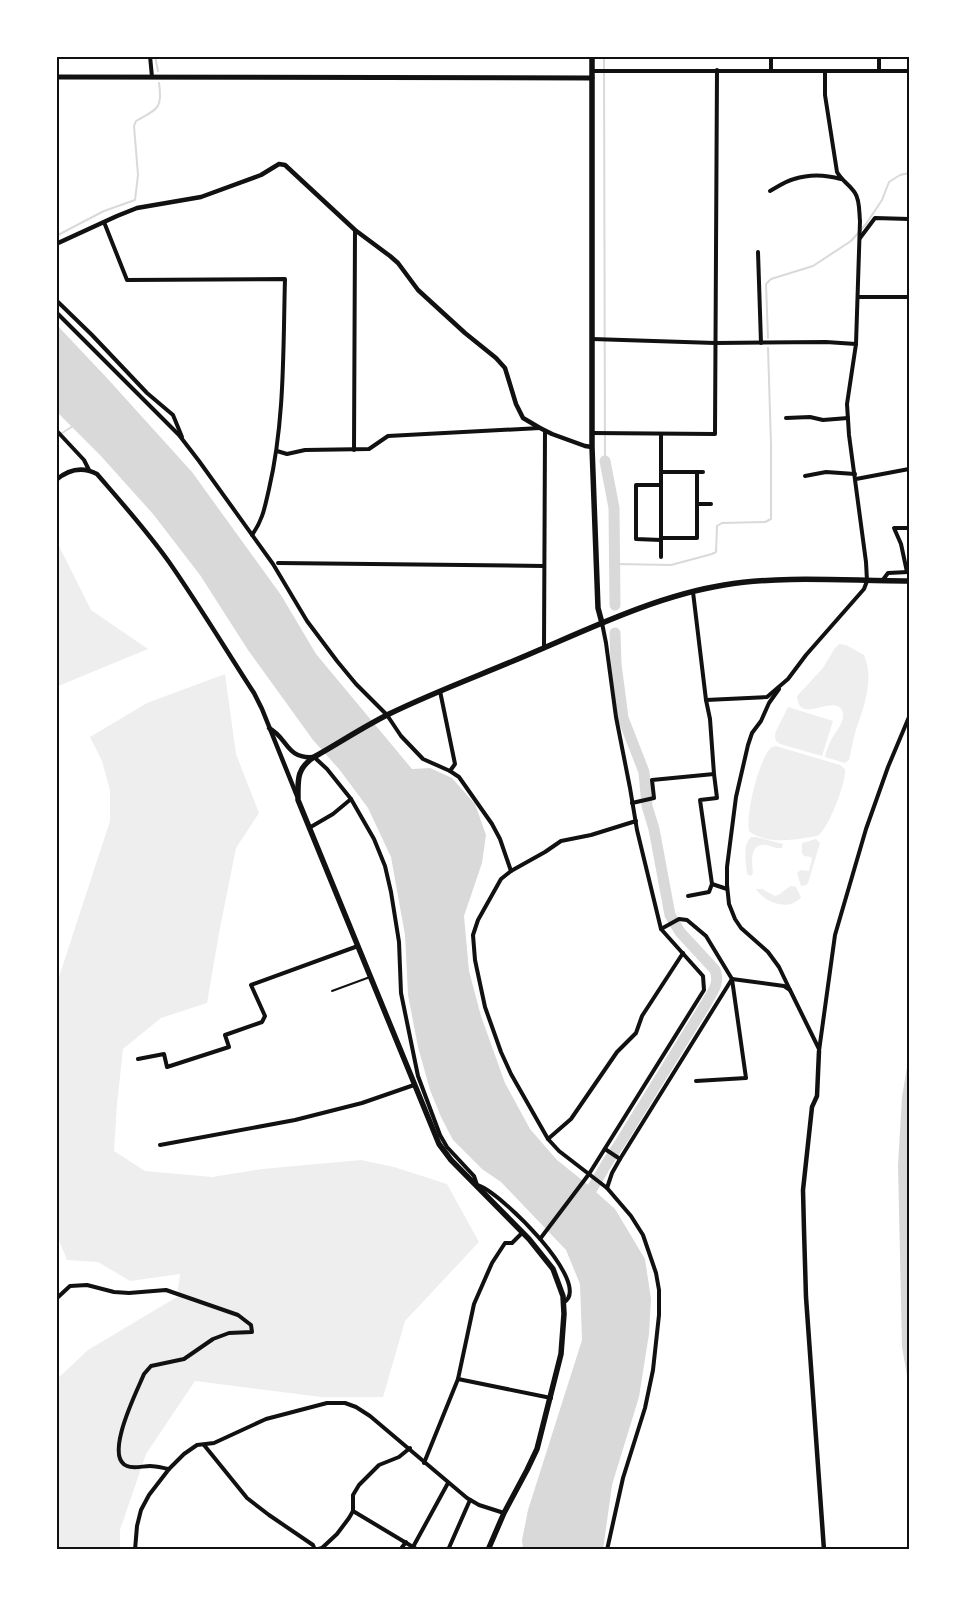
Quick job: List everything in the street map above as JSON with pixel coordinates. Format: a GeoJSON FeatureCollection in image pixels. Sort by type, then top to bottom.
{"type":"FeatureCollection","features":[{"type":"Feature","properties":{"kind":"main road"},"geometry":{"type":"LineString","coordinates":[[592,56],[592,447],[598,608],[602,623]]}},
{"type":"Feature","properties":{"kind":"main road"},"geometry":{"type":"LineString","coordinates":[[56,76],[592,78]]}},
{"type":"Feature","properties":{"kind":"main road"},"geometry":{"type":"LineString","coordinates":[[488,1550],[504,1513],[537,1449],[551,1398],[564,1333],[563,1303],[558,1281],[553,1269],[522,1233],[451,1160],[439,1144],[298,800],[299,775],[302,767],[304,763],[315,756],[385,716],[440,690],[602,623],[693,592],[723,585],[770,579],[909,581]]}},
{"type":"Feature","properties":{"kind":"street"},"geometry":{"type":"LineString","coordinates":[[150,56],[152,77]]}},
{"type":"Feature","properties":{"kind":"street"},"geometry":{"type":"LineString","coordinates":[[770,71],[771,56]]}},
{"type":"Feature","properties":{"kind":"street"},"geometry":{"type":"LineString","coordinates":[[879,56],[879,71]]}},
{"type":"Feature","properties":{"kind":"street"},"geometry":{"type":"LineString","coordinates":[[592,434],[715,434],[717,70]]}},
{"type":"Feature","properties":{"kind":"street"},"geometry":{"type":"LineString","coordinates":[[592,71],[909,71]]}},
{"type":"Feature","properties":{"kind":"street"},"geometry":{"type":"LineString","coordinates":[[820,1051],[779,967],[768,952],[741,928],[735,919],[729,904],[727,889],[736,797],[752,733],[761,721],[769,703],[784,682],[826,630],[864,589],[867,581],[847,404],[856,344],[860,221],[856,194],[841,180],[837,172],[825,95],[825,71]]}},
{"type":"Feature","properties":{"kind":"street"},"geometry":{"type":"LineString","coordinates":[[56,244],[137,208],[201,197],[261,175],[279,164],[285,165],[355,230],[398,263],[418,290],[505,368],[516,404],[524,418],[540,428],[592,447]]}},
{"type":"Feature","properties":{"kind":"street"},"geometry":{"type":"LineString","coordinates":[[770,192],[794,179],[804,177],[832,177],[841,180]]}},
{"type":"Feature","properties":{"kind":"street"},"geometry":{"type":"LineString","coordinates":[[860,238],[875,218],[909,219]]}},
{"type":"Feature","properties":{"kind":"street"},"geometry":{"type":"LineString","coordinates":[[104,222],[127,280],[285,279],[283,382],[277,452],[260,524],[252,534]]}},
{"type":"Feature","properties":{"kind":"street"},"geometry":{"type":"LineString","coordinates":[[354,450],[355,230]]}},
{"type":"Feature","properties":{"kind":"street"},"geometry":{"type":"LineString","coordinates":[[758,252],[761,343]]}},
{"type":"Feature","properties":{"kind":"street"},"geometry":{"type":"LineString","coordinates":[[858,297],[909,297]]}},
{"type":"Feature","properties":{"kind":"street"},"geometry":{"type":"LineString","coordinates":[[56,300],[147,393],[173,416],[183,441]]}},
{"type":"Feature","properties":{"kind":"street"},"geometry":{"type":"LineString","coordinates":[[56,312],[183,441],[273,564],[295,602],[319,637],[401,736],[423,759],[459,777],[492,824],[511,871]]}},
{"type":"Feature","properties":{"kind":"street"},"geometry":{"type":"LineString","coordinates":[[592,339],[715,343],[826,342],[856,344]]}},
{"type":"Feature","properties":{"kind":"street"},"geometry":{"type":"LineString","coordinates":[[786,418],[810,417],[823,420],[848,418]]}},
{"type":"Feature","properties":{"kind":"street"},"geometry":{"type":"LineString","coordinates":[[277,452],[287,454],[305,450],[369,449],[388,436],[540,428]]}},
{"type":"Feature","properties":{"kind":"street"},"geometry":{"type":"LineString","coordinates":[[544,648],[545,430]]}},
{"type":"Feature","properties":{"kind":"street"},"geometry":{"type":"LineString","coordinates":[[57,431],[84,460],[89,470]]}},
{"type":"Feature","properties":{"kind":"street"},"geometry":{"type":"LineString","coordinates":[[661,434],[661,557]]}},
{"type":"Feature","properties":{"kind":"street"},"geometry":{"type":"LineString","coordinates":[[56,480],[71,471],[81,469],[97,474],[142,526],[169,562],[254,693],[298,800]]}},
{"type":"Feature","properties":{"kind":"street"},"geometry":{"type":"LineString","coordinates":[[805,476],[826,472],[855,477],[909,469]]}},
{"type":"Feature","properties":{"kind":"street"},"geometry":{"type":"LineString","coordinates":[[661,472],[703,472]]}},
{"type":"Feature","properties":{"kind":"street"},"geometry":{"type":"LineString","coordinates":[[661,485],[636,485],[636,539],[697,538],[697,472]]}},
{"type":"Feature","properties":{"kind":"street"},"geometry":{"type":"LineString","coordinates":[[697,504],[711,504]]}},
{"type":"Feature","properties":{"kind":"street"},"geometry":{"type":"LineString","coordinates":[[882,581],[888,573],[908,572],[901,544],[894,528],[909,528]]}},
{"type":"Feature","properties":{"kind":"street"},"geometry":{"type":"LineString","coordinates":[[278,563],[544,566]]}},
{"type":"Feature","properties":{"kind":"street"},"geometry":{"type":"LineString","coordinates":[[688,896],[709,892],[712,884],[700,800],[717,798],[710,719],[693,592]]}},
{"type":"Feature","properties":{"kind":"street"},"geometry":{"type":"LineString","coordinates":[[542,1236],[589,1176],[704,990],[702,976],[662,929],[632,802],[616,717],[602,623]]}},
{"type":"Feature","properties":{"kind":"street"},"geometry":{"type":"LineString","coordinates":[[706,700],[767,697],[784,682]]}},
{"type":"Feature","properties":{"kind":"street"},"geometry":{"type":"LineString","coordinates":[[440,690],[455,764],[450,771]]}},
{"type":"Feature","properties":{"kind":"street"},"geometry":{"type":"LineString","coordinates":[[824,1550],[806,1297],[803,1190],[812,1107],[816,1096],[820,1051],[837,928],[851,874],[872,811],[888,766],[909,717]]}},
{"type":"Feature","properties":{"kind":"street"},"geometry":{"type":"LineString","coordinates":[[269,728],[274,731],[290,751],[305,758],[315,756],[351,800],[374,839],[385,866],[391,892],[399,942],[401,993],[418,1076],[440,1135],[447,1147],[474,1176],[477,1185],[497,1196],[542,1236],[558,1261],[568,1282],[570,1296],[563,1303]]}},
{"type":"Feature","properties":{"kind":"street"},"geometry":{"type":"LineString","coordinates":[[632,802],[654,798],[652,780],[714,774]]}},
{"type":"Feature","properties":{"kind":"street"},"geometry":{"type":"LineString","coordinates":[[309,828],[333,814],[351,800]]}},
{"type":"Feature","properties":{"kind":"street"},"geometry":{"type":"LineString","coordinates":[[608,1550],[623,1478],[645,1408],[653,1370],[659,1315],[659,1290],[652,1258],[643,1235],[631,1216],[606,1187],[589,1176],[559,1151],[548,1139],[511,1074],[485,1007],[475,960],[473,935],[478,920],[501,879],[511,871],[561,841],[591,835],[636,820]]}},
{"type":"Feature","properties":{"kind":"street"},"geometry":{"type":"LineString","coordinates":[[712,884],[727,889]]}},
{"type":"Feature","properties":{"kind":"street"},"geometry":{"type":"LineString","coordinates":[[662,929],[680,920],[687,920],[706,936],[732,979],[746,1078],[696,1081]]}},
{"type":"Feature","properties":{"kind":"street"},"geometry":{"type":"LineString","coordinates":[[138,1059],[164,1054],[167,1067],[229,1047],[225,1035],[262,1022],[265,1016],[251,985],[358,946]]}},
{"type":"Feature","properties":{"kind":"street"},"geometry":{"type":"LineString","coordinates":[[548,1139],[571,1119],[617,1052],[636,1033],[642,1016],[683,953]]}},
{"type":"Feature","properties":{"kind":"street"},"geometry":{"type":"LineString","coordinates":[[732,979],[784,986],[790,990]]}},
{"type":"Feature","properties":{"kind":"street"},"geometry":{"type":"LineString","coordinates":[[606,1187],[620,1159],[732,979]]}},
{"type":"Feature","properties":{"kind":"street"},"geometry":{"type":"LineString","coordinates":[[160,1145],[295,1120],[362,1103],[414,1086]]}},
{"type":"Feature","properties":{"kind":"street"},"geometry":{"type":"LineString","coordinates":[[605,1149],[620,1159]]}},
{"type":"Feature","properties":{"kind":"street"},"geometry":{"type":"LineString","coordinates":[[424,1463],[458,1379],[474,1304],[492,1263],[505,1243],[512,1243],[522,1233]]}},
{"type":"Feature","properties":{"kind":"street"},"geometry":{"type":"LineString","coordinates":[[56,1299],[70,1286],[87,1285],[114,1292],[129,1293],[166,1290],[238,1315],[251,1325],[252,1332],[229,1333],[213,1339],[184,1359],[151,1366],[144,1374],[121,1433],[118,1445],[119,1459],[128,1467],[151,1466],[169,1470]]}},
{"type":"Feature","properties":{"kind":"street"},"geometry":{"type":"LineString","coordinates":[[458,1379],[551,1398]]}},
{"type":"Feature","properties":{"kind":"street"},"geometry":{"type":"LineString","coordinates":[[135,1550],[137,1526],[141,1510],[149,1495],[169,1470],[190,1449],[197,1445],[214,1443],[274,1417],[327,1402],[345,1402],[356,1407],[410,1448],[424,1463],[470,1500],[504,1513]]}},
{"type":"Feature","properties":{"kind":"street"},"geometry":{"type":"LineString","coordinates":[[204,1444],[247,1498],[269,1516],[313,1545],[316,1550],[322,1548],[337,1534],[353,1510],[353,1495],[359,1485],[379,1465],[399,1457],[410,1448]]}},
{"type":"Feature","properties":{"kind":"street"},"geometry":{"type":"LineString","coordinates":[[413,1547],[448,1483]]}},
{"type":"Feature","properties":{"kind":"street"},"geometry":{"type":"LineString","coordinates":[[448,1550],[470,1500]]}},
{"type":"Feature","properties":{"kind":"street"},"geometry":{"type":"LineString","coordinates":[[353,1510],[418,1550]]}},
{"type":"Feature","properties":{"kind":"street"},"geometry":{"type":"LineString","coordinates":[[400,1550],[406,1542]]}},
{"type":"Feature","properties":{"kind":"lane"},"geometry":{"type":"LineString","coordinates":[[332,990],[370,977]]}},
{"type":"Feature","properties":{"kind":"shaded area"},"geometry":{"type":"Polygon","coordinates":[[[56,324],[192,472],[281,595],[316,654],[412,769],[430,768],[452,778],[475,804],[486,835],[482,863],[464,916],[469,971],[481,1016],[505,1083],[530,1129],[557,1160],[615,1209],[645,1259],[651,1299],[649,1334],[639,1397],[612,1485],[603,1550],[523,1550],[522,1540],[528,1510],[582,1340],[580,1284],[566,1250],[501,1182],[482,1169],[453,1140],[441,1117],[430,1090],[418,1047],[408,995],[405,935],[391,857],[368,808],[339,769],[313,740],[248,650],[200,575],[153,514],[100,455],[56,411],[56,324]]]}},
{"type":"Feature","properties":{"kind":"shaded area"},"geometry":{"type":"Polygon","coordinates":[[[56,540],[91,610],[148,649],[56,687],[56,540]]]}},
{"type":"Feature","properties":{"kind":"shaded area"},"geometry":{"type":"Polygon","coordinates":[[[839,644],[846,645],[864,655],[868,675],[867,694],[849,760],[845,763],[825,757],[830,742],[843,718],[842,710],[837,706],[831,705],[803,709],[799,705],[797,696],[823,668],[839,644]]]}},
{"type":"Feature","properties":{"kind":"shaded area"},"geometry":{"type":"Polygon","coordinates":[[[225,674],[236,754],[259,813],[236,848],[207,1003],[161,1018],[123,1049],[114,1151],[145,1171],[212,1177],[262,1169],[361,1160],[394,1167],[447,1184],[479,1242],[405,1321],[383,1397],[321,1397],[195,1381],[146,1454],[120,1530],[120,1550],[56,1550],[56,1380],[88,1350],[177,1297],[180,1274],[130,1281],[98,1262],[67,1260],[56,1233],[56,986],[110,821],[110,790],[102,761],[90,737],[147,703],[225,674]]]}},
{"type":"Feature","properties":{"kind":"shaded area"},"geometry":{"type":"Polygon","coordinates":[[[788,707],[833,721],[822,756],[780,744],[776,740],[776,731],[788,707]]]}},
{"type":"Feature","properties":{"kind":"shaded area"},"geometry":{"type":"Polygon","coordinates":[[[776,746],[840,765],[845,769],[836,805],[826,825],[817,836],[776,840],[762,838],[749,831],[749,813],[757,777],[765,757],[771,748],[776,746]]]}},
{"type":"Feature","properties":{"kind":"shaded area"},"geometry":{"type":"Polygon","coordinates":[[[751,837],[783,844],[782,848],[761,845],[754,850],[753,873],[751,876],[747,874],[745,854],[746,845],[751,837]]]}},
{"type":"Feature","properties":{"kind":"shaded area"},"geometry":{"type":"Polygon","coordinates":[[[816,839],[820,843],[808,883],[801,886],[797,873],[801,870],[809,871],[812,859],[811,857],[804,856],[802,853],[802,843],[816,839]]]}},
{"type":"Feature","properties":{"kind":"shaded area"},"geometry":{"type":"Polygon","coordinates":[[[790,886],[796,887],[801,897],[796,902],[784,905],[771,902],[756,889],[762,889],[775,896],[790,886]]]}},
{"type":"Feature","properties":{"kind":"shaded area"},"geometry":{"type":"Polygon","coordinates":[[[909,1055],[909,1387],[902,1347],[898,1165],[902,1097],[909,1055]]]}},
{"type":"Feature","properties":{"kind":"waterway"},"geometry":{"type":"LineString","coordinates":[[155,56],[158,71]]}},
{"type":"Feature","properties":{"kind":"waterway"},"geometry":{"type":"LineString","coordinates":[[604,56],[605,461]]}},
{"type":"Feature","properties":{"kind":"waterway"},"geometry":{"type":"LineString","coordinates":[[56,236],[104,211],[135,200],[138,175],[134,126],[136,121],[154,111],[157,107],[160,98],[159,83]]}},
{"type":"Feature","properties":{"kind":"waterway"},"geometry":{"type":"LineString","coordinates":[[768,338],[766,284],[771,279],[813,266],[851,241],[866,224],[882,200],[889,182],[900,175],[909,173]]}},
{"type":"Feature","properties":{"kind":"waterway"},"geometry":{"type":"LineString","coordinates":[[615,564],[671,565],[712,554],[716,552],[717,526],[722,523],[765,522],[771,519],[768,348]]}},
{"type":"Feature","properties":{"kind":"waterway"},"geometry":{"type":"LineString","coordinates":[[56,437],[73,426]]}},
{"type":"Feature","properties":{"kind":"waterway"},"geometry":{"type":"LineString","coordinates":[[605,461],[614,508],[615,605]]}},
{"type":"Feature","properties":{"kind":"waterway"},"geometry":{"type":"LineString","coordinates":[[585,1202],[607,1163],[707,1002],[717,979],[715,970],[680,932],[670,915],[654,829],[647,806],[644,772],[623,718],[616,664],[615,633]]}}]}
